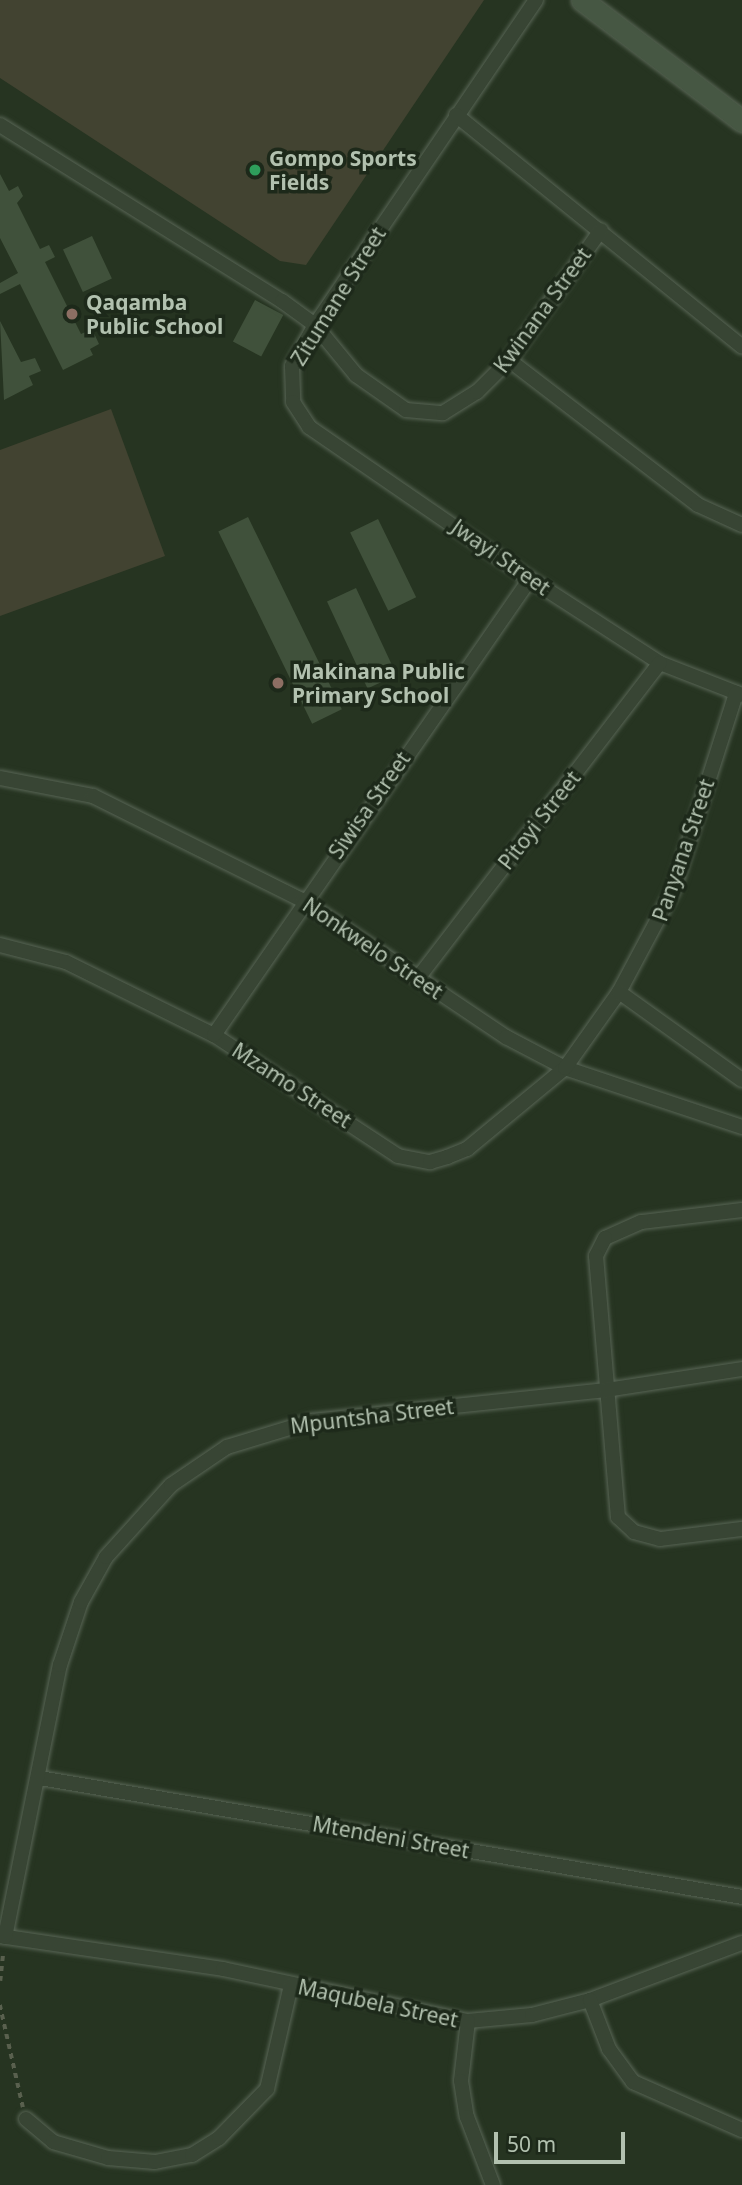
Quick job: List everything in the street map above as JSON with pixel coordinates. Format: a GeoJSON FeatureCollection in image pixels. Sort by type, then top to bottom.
{"type":"FeatureCollection","features":[{"type":"Feature","properties":{"kind":"street","name":"Zitumane Street"},"geometry":{"type":"LineString","coordinates":[[289,386],[292,366],[315,325],[536,0]]}},
{"type":"Feature","properties":{"kind":"street"},"geometry":{"type":"LineString","coordinates":[[582,0],[742,121]]}},
{"type":"Feature","properties":{"kind":"street"},"geometry":{"type":"LineString","coordinates":[[456,115],[742,347]]}},
{"type":"Feature","properties":{"kind":"street","name":"Kwinana Street"},"geometry":{"type":"LineString","coordinates":[[0,125],[315,325],[356,375],[406,410],[434,415],[454,408],[509,360],[601,230]]}},
{"type":"Feature","properties":{"kind":"street"},"geometry":{"type":"LineString","coordinates":[[509,360],[698,505],[742,525]]}},
{"type":"Feature","properties":{"kind":"street","name":"Jwayi Street"},"geometry":{"type":"LineString","coordinates":[[289,386],[309,426],[530,579],[660,663],[739,694]]}},
{"type":"Feature","properties":{"kind":"street","name":"Siwisa Street"},"geometry":{"type":"LineString","coordinates":[[214,1035],[302,900],[530,579]]}},
{"type":"Feature","properties":{"kind":"street","name":"Pitoyi Street"},"geometry":{"type":"LineString","coordinates":[[418,978],[660,663]]}},
{"type":"Feature","properties":{"kind":"street","name":"Panyana Street"},"geometry":{"type":"LineString","coordinates":[[565,1069],[619,992],[673,891],[739,694]]}},
{"type":"Feature","properties":{"kind":"street","name":"Nonkwelo Street"},"geometry":{"type":"LineString","coordinates":[[0,778],[93,796],[302,900],[418,978],[565,1069],[742,1127]]}},
{"type":"Feature","properties":{"kind":"street","name":"Mzamo Street"},"geometry":{"type":"LineString","coordinates":[[0,945],[66,962],[214,1035],[398,1156],[430,1162],[467,1149],[565,1069]]}},
{"type":"Feature","properties":{"kind":"street"},"geometry":{"type":"LineString","coordinates":[[619,992],[742,1080]]}},
{"type":"Feature","properties":{"kind":"street"},"geometry":{"type":"LineString","coordinates":[[742,1210],[641,1222],[606,1238],[596,1256],[618,1517],[634,1532],[660,1539],[742,1529]]}},
{"type":"Feature","properties":{"kind":"street","name":"Mpuntsha Street"},"geometry":{"type":"LineString","coordinates":[[2,1936],[40,1778],[60,1665],[81,1602],[106,1557],[171,1485],[227,1447],[312,1421],[606,1390],[742,1369]]}},
{"type":"Feature","properties":{"kind":"street","name":"Mtendeni Street"},"geometry":{"type":"LineString","coordinates":[[40,1778],[742,1897]]}},
{"type":"Feature","properties":{"kind":"street","name":"Maqubela Street"},"geometry":{"type":"LineString","coordinates":[[2,1936],[291,1985],[468,2021],[532,2015],[590,2000],[742,1943]]}},
{"type":"Feature","properties":{"kind":"street"},"geometry":{"type":"LineString","coordinates":[[26,2119],[52,2142],[108,2158],[156,2162],[192,2155],[219,2138],[267,2089],[291,1985]]}},
{"type":"Feature","properties":{"kind":"street"},"geometry":{"type":"LineString","coordinates":[[590,2000],[609,2049],[633,2082],[742,2130]]}},
{"type":"Feature","properties":{"kind":"street"},"geometry":{"type":"LineString","coordinates":[[468,2021],[461,2081],[467,2117],[493,2185]]}},
{"type":"Feature","properties":{"kind":"path"},"geometry":{"type":"LineString","coordinates":[[0,1981],[2,1936]]}},
{"type":"Feature","properties":{"kind":"path"},"geometry":{"type":"LineString","coordinates":[[0,2005],[26,2119]]}},
{"type":"Feature","properties":{"kind":"green space","name":"Gompo Sports Fields"},"geometry":{"type":"Polygon","coordinates":[[[0,0],[484,0],[306,265],[280,261],[0,78],[0,0]]]}},
{"type":"Feature","properties":{"kind":"green space"},"geometry":{"type":"Polygon","coordinates":[[[111,409],[165,556],[0,616],[0,450],[111,409]]]}},
{"type":"Feature","properties":{"kind":"building"},"geometry":{"type":"Polygon","coordinates":[[[0,174],[9,191],[18,186],[23,196],[17,203],[40,249],[49,245],[55,257],[45,262],[81,334],[92,329],[99,344],[90,349],[93,355],[63,370],[20,284],[0,294],[0,283],[18,273],[0,238],[0,174]]]}},
{"type":"Feature","properties":{"kind":"building"},"geometry":{"type":"Polygon","coordinates":[[[92,236],[112,279],[83,292],[63,250],[92,236]]]}},
{"type":"Feature","properties":{"kind":"building"},"geometry":{"type":"Polygon","coordinates":[[[255,300],[283,315],[261,357],[233,341],[255,300]]]}},
{"type":"Feature","properties":{"kind":"building"},"geometry":{"type":"Polygon","coordinates":[[[0,321],[21,362],[35,358],[41,371],[29,376],[33,385],[4,400],[0,321]]]}},
{"type":"Feature","properties":{"kind":"building"},"geometry":{"type":"Polygon","coordinates":[[[248,517],[342,709],[312,724],[218,531],[248,517]]]}},
{"type":"Feature","properties":{"kind":"building"},"geometry":{"type":"Polygon","coordinates":[[[378,519],[416,597],[388,611],[350,533],[378,519]]]}},
{"type":"Feature","properties":{"kind":"building"},"geometry":{"type":"Polygon","coordinates":[[[356,588],[397,675],[368,689],[327,602],[356,588]]]}},
{"type":"Feature","properties":{"kind":"place","name":"Gompo Sports Fields"},"geometry":{"type":"Point","coordinates":[255,170]}},
{"type":"Feature","properties":{"kind":"place","name":"Qaqamba Public School"},"geometry":{"type":"Point","coordinates":[72,314]}},
{"type":"Feature","properties":{"kind":"place","name":"Makinana Public Primary School"},"geometry":{"type":"Point","coordinates":[278,683]}}]}
